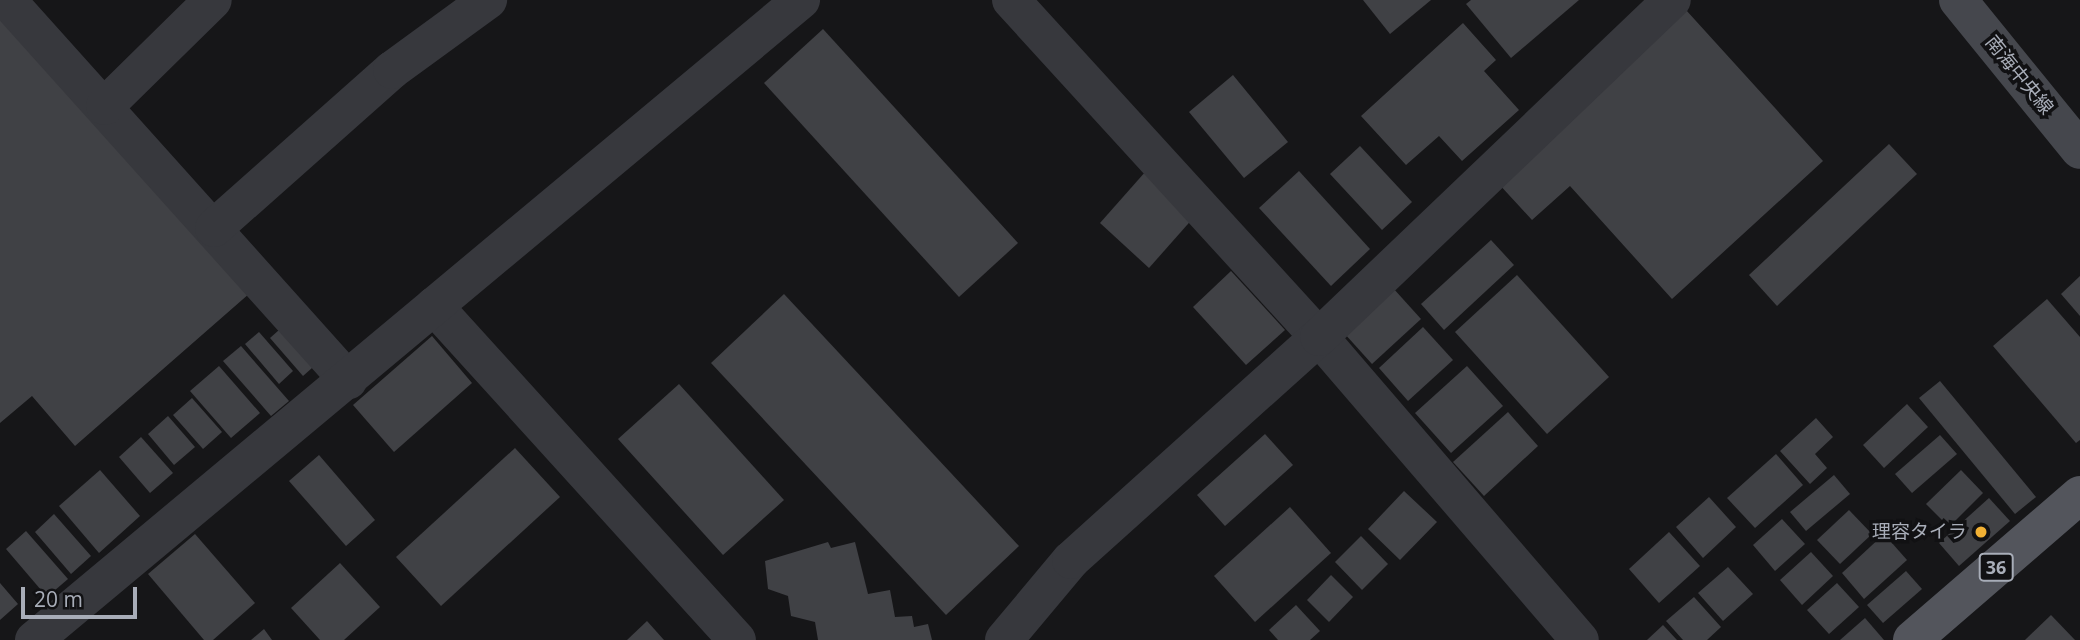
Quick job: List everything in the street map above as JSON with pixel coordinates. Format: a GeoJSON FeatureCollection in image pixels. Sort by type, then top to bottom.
{"type":"FeatureCollection","features":[{"type":"Feature","properties":{"kind":"main road","name":"36"},"geometry":{"type":"LineString","coordinates":[[1912,640],[2080,495]]}},
{"type":"Feature","properties":{"kind":"street"},"geometry":{"type":"LineString","coordinates":[[7,0],[84,88],[105,106],[348,380]]}},
{"type":"Feature","properties":{"kind":"street"},"geometry":{"type":"LineString","coordinates":[[105,106],[213,0]]}},
{"type":"Feature","properties":{"kind":"street"},"geometry":{"type":"LineString","coordinates":[[214,228],[392,70],[488,0]]}},
{"type":"Feature","properties":{"kind":"street"},"geometry":{"type":"LineString","coordinates":[[34,640],[801,0]]}},
{"type":"Feature","properties":{"kind":"street"},"geometry":{"type":"LineString","coordinates":[[1012,0],[1319,337],[1580,640]]}},
{"type":"Feature","properties":{"kind":"street"},"geometry":{"type":"LineString","coordinates":[[1004,640],[1071,560],[1319,337],[1672,0]]}},
{"type":"Feature","properties":{"kind":"street","name":"南海中央線"},"geometry":{"type":"LineString","coordinates":[[1958,0],[2080,150]]}},
{"type":"Feature","properties":{"kind":"street"},"geometry":{"type":"LineString","coordinates":[[433,306],[737,640]]}},
{"type":"Feature","properties":{"kind":"building"},"geometry":{"type":"Polygon","coordinates":[[[1363,0],[1431,0],[1390,34],[1363,0]]]}},
{"type":"Feature","properties":{"kind":"building"},"geometry":{"type":"Polygon","coordinates":[[[1471,0],[1579,0],[1511,58],[1466,4],[1471,0]]]}},
{"type":"Feature","properties":{"kind":"building"},"geometry":{"type":"Polygon","coordinates":[[[0,2],[250,293],[75,446],[32,396],[0,423],[0,2]]]}},
{"type":"Feature","properties":{"kind":"building"},"geometry":{"type":"Polygon","coordinates":[[[1686,10],[1823,161],[1672,299],[1570,186],[1532,220],[1497,182],[1686,10]]]}},
{"type":"Feature","properties":{"kind":"building"},"geometry":{"type":"Polygon","coordinates":[[[1463,23],[1496,60],[1484,71],[1519,110],[1462,161],[1439,136],[1406,165],[1361,116],[1463,23]]]}},
{"type":"Feature","properties":{"kind":"building"},"geometry":{"type":"Polygon","coordinates":[[[823,29],[1018,243],[959,297],[764,83],[823,29]]]}},
{"type":"Feature","properties":{"kind":"building"},"geometry":{"type":"Polygon","coordinates":[[[1233,75],[1288,142],[1244,178],[1189,112],[1233,75]]]}},
{"type":"Feature","properties":{"kind":"building"},"geometry":{"type":"Polygon","coordinates":[[[1889,144],[1917,174],[1777,306],[1749,275],[1889,144]]]}},
{"type":"Feature","properties":{"kind":"building"},"geometry":{"type":"Polygon","coordinates":[[[1360,146],[1412,202],[1382,230],[1330,174],[1360,146]]]}},
{"type":"Feature","properties":{"kind":"building"},"geometry":{"type":"Polygon","coordinates":[[[1146,171],[1195,216],[1149,268],[1100,223],[1146,171]]]}},
{"type":"Feature","properties":{"kind":"building"},"geometry":{"type":"Polygon","coordinates":[[[1299,171],[1370,249],[1331,286],[1259,208],[1299,171]]]}},
{"type":"Feature","properties":{"kind":"building"},"geometry":{"type":"Polygon","coordinates":[[[1491,240],[1514,265],[1444,330],[1421,304],[1491,240]]]}},
{"type":"Feature","properties":{"kind":"building"},"geometry":{"type":"Polygon","coordinates":[[[1231,271],[1285,330],[1246,365],[1193,307],[1231,271]]]}},
{"type":"Feature","properties":{"kind":"building"},"geometry":{"type":"Polygon","coordinates":[[[1517,275],[1609,377],[1547,434],[1455,332],[1517,275]]]}},
{"type":"Feature","properties":{"kind":"building"},"geometry":{"type":"Polygon","coordinates":[[[2080,276],[2080,316],[2061,294],[2080,276]]]}},
{"type":"Feature","properties":{"kind":"building"},"geometry":{"type":"Polygon","coordinates":[[[1393,288],[1421,319],[1372,364],[1344,333],[1393,288]]]}},
{"type":"Feature","properties":{"kind":"building"},"geometry":{"type":"Polygon","coordinates":[[[784,294],[1019,546],[946,615],[711,363],[784,294]]]}},
{"type":"Feature","properties":{"kind":"building"},"geometry":{"type":"Polygon","coordinates":[[[2047,299],[2080,337],[2080,440],[2076,443],[1993,346],[2047,299]]]}},
{"type":"Feature","properties":{"kind":"building"},"geometry":{"type":"Polygon","coordinates":[[[288,322],[321,360],[303,376],[270,338],[288,322]]]}},
{"type":"Feature","properties":{"kind":"building"},"geometry":{"type":"Polygon","coordinates":[[[1423,327],[1453,360],[1408,401],[1379,368],[1423,327]]]}},
{"type":"Feature","properties":{"kind":"building"},"geometry":{"type":"Polygon","coordinates":[[[259,332],[293,371],[279,384],[245,344],[259,332]]]}},
{"type":"Feature","properties":{"kind":"building"},"geometry":{"type":"Polygon","coordinates":[[[432,336],[472,383],[394,452],[353,405],[432,336]]]}},
{"type":"Feature","properties":{"kind":"building"},"geometry":{"type":"Polygon","coordinates":[[[241,346],[289,401],[271,416],[223,361],[241,346]]]}},
{"type":"Feature","properties":{"kind":"building"},"geometry":{"type":"Polygon","coordinates":[[[219,366],[260,413],[231,438],[190,391],[219,366]]]}},
{"type":"Feature","properties":{"kind":"building"},"geometry":{"type":"Polygon","coordinates":[[[1467,366],[1503,406],[1451,453],[1415,413],[1467,366]]]}},
{"type":"Feature","properties":{"kind":"building"},"geometry":{"type":"Polygon","coordinates":[[[1940,381],[2036,497],[2015,514],[1919,398],[1940,381]]]}},
{"type":"Feature","properties":{"kind":"building"},"geometry":{"type":"Polygon","coordinates":[[[679,384],[784,500],[723,555],[618,439],[679,384]]]}},
{"type":"Feature","properties":{"kind":"building"},"geometry":{"type":"Polygon","coordinates":[[[192,398],[222,432],[203,449],[173,415],[192,398]]]}},
{"type":"Feature","properties":{"kind":"building"},"geometry":{"type":"Polygon","coordinates":[[[1907,404],[1928,427],[1884,468],[1863,445],[1907,404]]]}},
{"type":"Feature","properties":{"kind":"building"},"geometry":{"type":"Polygon","coordinates":[[[1508,412],[1538,446],[1484,496],[1453,462],[1508,412]]]}},
{"type":"Feature","properties":{"kind":"building"},"geometry":{"type":"Polygon","coordinates":[[[168,416],[195,447],[174,465],[148,434],[168,416]]]}},
{"type":"Feature","properties":{"kind":"building"},"geometry":{"type":"Polygon","coordinates":[[[1816,418],[1833,437],[1815,454],[1827,468],[1810,484],[1780,451],[1816,418]]]}},
{"type":"Feature","properties":{"kind":"building"},"geometry":{"type":"Polygon","coordinates":[[[1265,434],[1293,465],[1225,526],[1197,495],[1265,434]]]}},
{"type":"Feature","properties":{"kind":"building"},"geometry":{"type":"Polygon","coordinates":[[[1940,435],[1957,454],[1912,493],[1895,474],[1940,435]]]}},
{"type":"Feature","properties":{"kind":"building"},"geometry":{"type":"Polygon","coordinates":[[[141,437],[173,473],[150,493],[119,457],[141,437]]]}},
{"type":"Feature","properties":{"kind":"building"},"geometry":{"type":"Polygon","coordinates":[[[515,448],[560,497],[441,606],[396,557],[515,448]]]}},
{"type":"Feature","properties":{"kind":"building"},"geometry":{"type":"Polygon","coordinates":[[[1776,454],[1803,485],[1755,528],[1727,498],[1776,454]]]}},
{"type":"Feature","properties":{"kind":"building"},"geometry":{"type":"Polygon","coordinates":[[[319,455],[375,520],[346,546],[289,481],[319,455]]]}},
{"type":"Feature","properties":{"kind":"building"},"geometry":{"type":"Polygon","coordinates":[[[100,470],[140,516],[99,553],[59,506],[100,470]]]}},
{"type":"Feature","properties":{"kind":"building"},"geometry":{"type":"Polygon","coordinates":[[[1961,470],[1983,493],[1949,527],[1926,504],[1961,470]]]}},
{"type":"Feature","properties":{"kind":"building"},"geometry":{"type":"Polygon","coordinates":[[[1834,475],[1850,494],[1806,531],[1790,512],[1834,475]]]}},
{"type":"Feature","properties":{"kind":"building"},"geometry":{"type":"Polygon","coordinates":[[[1404,491],[1437,522],[1400,560],[1368,529],[1404,491]]]}},
{"type":"Feature","properties":{"kind":"building"},"geometry":{"type":"Polygon","coordinates":[[[1709,497],[1736,527],[1703,558],[1676,527],[1709,497]]]}},
{"type":"Feature","properties":{"kind":"building"},"geometry":{"type":"Polygon","coordinates":[[[1989,498],[2010,521],[1959,566],[1939,543],[1989,498]]]}},
{"type":"Feature","properties":{"kind":"building"},"geometry":{"type":"Polygon","coordinates":[[[1290,507],[1331,553],[1255,622],[1214,576],[1290,507]]]}},
{"type":"Feature","properties":{"kind":"building"},"geometry":{"type":"Polygon","coordinates":[[[1849,510],[1872,534],[1840,564],[1817,540],[1849,510]]]}},
{"type":"Feature","properties":{"kind":"building"},"geometry":{"type":"Polygon","coordinates":[[[54,514],[91,556],[71,574],[35,532],[54,514]]]}},
{"type":"Feature","properties":{"kind":"building"},"geometry":{"type":"Polygon","coordinates":[[[1782,519],[1805,544],[1775,571],[1753,545],[1782,519]]]}},
{"type":"Feature","properties":{"kind":"building"},"geometry":{"type":"Polygon","coordinates":[[[26,531],[68,579],[47,597],[6,549],[26,531]]]}},
{"type":"Feature","properties":{"kind":"building"},"geometry":{"type":"Polygon","coordinates":[[[1669,532],[1700,566],[1659,603],[1629,569],[1669,532]]]}},
{"type":"Feature","properties":{"kind":"building"},"geometry":{"type":"Polygon","coordinates":[[[195,534],[255,603],[213,640],[204,640],[148,574],[195,534]]]}},
{"type":"Feature","properties":{"kind":"building"},"geometry":{"type":"Polygon","coordinates":[[[1884,534],[1907,560],[1864,599],[1842,573],[1884,534]]]}},
{"type":"Feature","properties":{"kind":"building"},"geometry":{"type":"Polygon","coordinates":[[[1361,536],[1388,564],[1362,590],[1335,562],[1361,536]]]}},
{"type":"Feature","properties":{"kind":"building"},"geometry":{"type":"Polygon","coordinates":[[[828,542],[831,548],[855,542],[868,594],[890,590],[895,617],[912,616],[914,627],[928,624],[932,640],[818,640],[815,622],[791,616],[788,596],[768,589],[765,561],[828,542]]]}},
{"type":"Feature","properties":{"kind":"building"},"geometry":{"type":"Polygon","coordinates":[[[1811,552],[1833,576],[1802,605],[1780,580],[1811,552]]]}},
{"type":"Feature","properties":{"kind":"building"},"geometry":{"type":"Polygon","coordinates":[[[340,563],[380,607],[344,640],[320,640],[291,608],[340,563]]]}},
{"type":"Feature","properties":{"kind":"building"},"geometry":{"type":"Polygon","coordinates":[[[1728,567],[1753,594],[1723,621],[1698,593],[1728,567]]]}},
{"type":"Feature","properties":{"kind":"building"},"geometry":{"type":"Polygon","coordinates":[[[1906,571],[1922,589],[1883,623],[1867,605],[1906,571]]]}},
{"type":"Feature","properties":{"kind":"building"},"geometry":{"type":"Polygon","coordinates":[[[1331,575],[1353,597],[1329,622],[1307,600],[1331,575]]]}},
{"type":"Feature","properties":{"kind":"building"},"geometry":{"type":"Polygon","coordinates":[[[0,583],[18,604],[0,620],[0,583]]]}},
{"type":"Feature","properties":{"kind":"building"},"geometry":{"type":"Polygon","coordinates":[[[1837,583],[1859,607],[1829,634],[1807,610],[1837,583]]]}},
{"type":"Feature","properties":{"kind":"building"},"geometry":{"type":"Polygon","coordinates":[[[1694,597],[1721,627],[1707,640],[1683,640],[1666,621],[1694,597]]]}},
{"type":"Feature","properties":{"kind":"building"},"geometry":{"type":"Polygon","coordinates":[[[1296,605],[1320,631],[1310,640],[1278,640],[1269,630],[1296,605]]]}},
{"type":"Feature","properties":{"kind":"building"},"geometry":{"type":"Polygon","coordinates":[[[2051,615],[2075,640],[2025,640],[2051,615]]]}},
{"type":"Feature","properties":{"kind":"building"},"geometry":{"type":"Polygon","coordinates":[[[1865,618],[1884,640],[1840,640],[1865,618]]]}},
{"type":"Feature","properties":{"kind":"building"},"geometry":{"type":"Polygon","coordinates":[[[647,621],[664,640],[627,640],[647,621]]]}},
{"type":"Feature","properties":{"kind":"building"},"geometry":{"type":"Polygon","coordinates":[[[1663,625],[1677,640],[1647,640],[1663,625]]]}},
{"type":"Feature","properties":{"kind":"building"},"geometry":{"type":"Polygon","coordinates":[[[264,629],[272,640],[251,640],[264,629]]]}},
{"type":"Feature","properties":{"kind":"place","name":"理容タイラ"},"geometry":{"type":"Point","coordinates":[1981,532]}}]}
